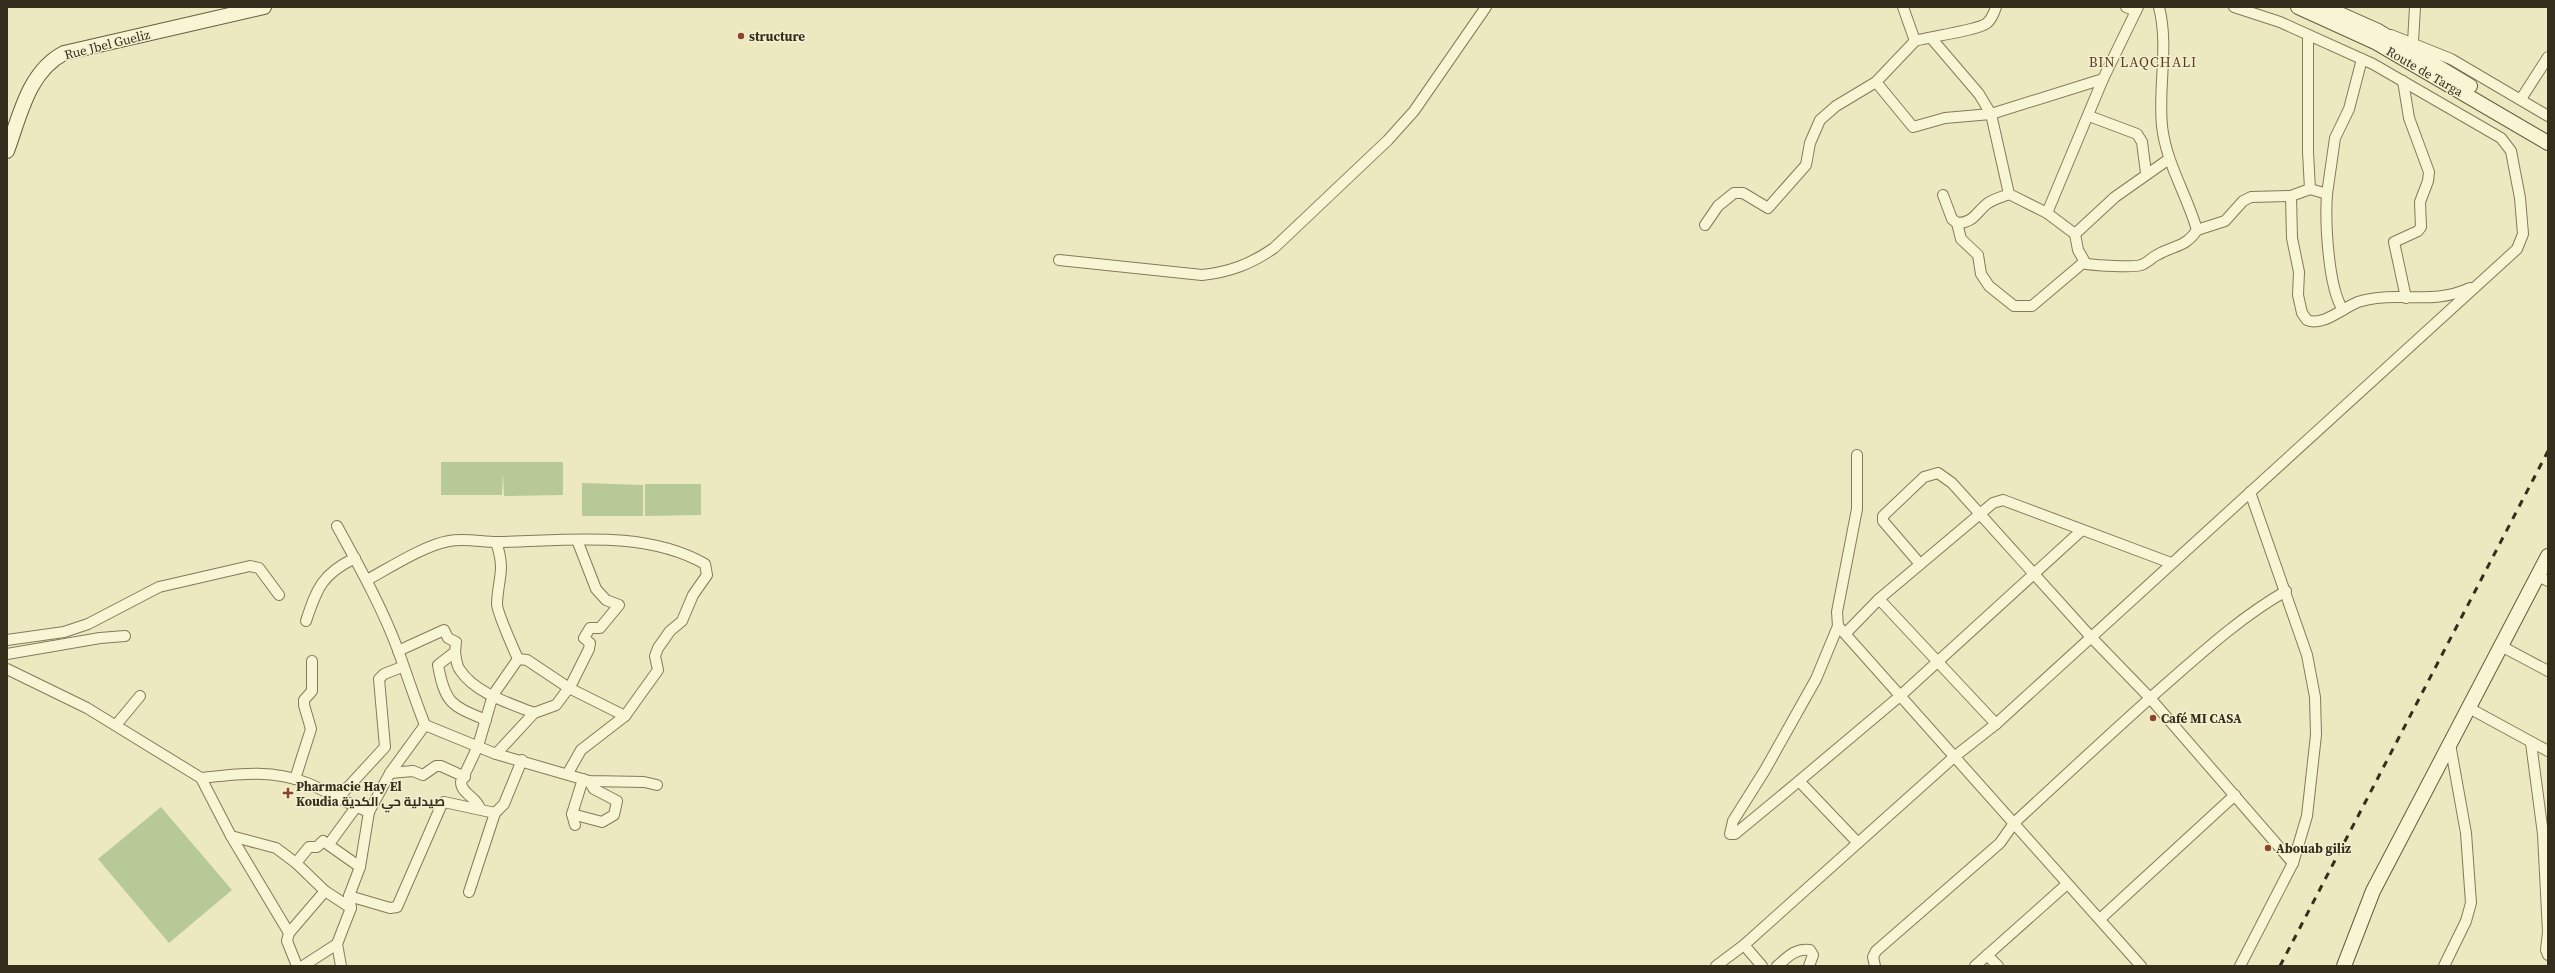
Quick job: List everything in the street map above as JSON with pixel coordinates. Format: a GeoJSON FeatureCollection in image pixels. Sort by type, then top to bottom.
{"type":"FeatureCollection","features":[{"type":"Feature","properties":{"kind":"street","name":"Rue Jbel Gueliz"},"geometry":{"type":"LineString","coordinates":[[7,151],[38,73],[50,60],[64,53],[264,7]]}},
{"type":"Feature","properties":{"kind":"street"},"geometry":{"type":"LineString","coordinates":[[1059,260],[1202,275],[1234,270],[1258,259],[1274,248],[1398,128],[1438,80],[1486,7]]}},
{"type":"Feature","properties":{"kind":"street"},"geometry":{"type":"LineString","coordinates":[[1903,7],[1915,41]]}},
{"type":"Feature","properties":{"kind":"street"},"geometry":{"type":"LineString","coordinates":[[1706,225],[1718,206],[1734,193],[1743,193],[1768,208],[1806,165],[1810,143],[1820,120],[1836,106],[1876,82],[1915,41],[1932,39],[1983,26],[1991,19],[1996,7]]}},
{"type":"Feature","properties":{"kind":"street"},"geometry":{"type":"LineString","coordinates":[[2047,213],[2103,80],[2137,9],[2126,7]]}},
{"type":"Feature","properties":{"kind":"street"},"geometry":{"type":"LineString","coordinates":[[2160,7],[2164,48],[2161,117],[2169,159],[2191,210],[2197,230]]}},
{"type":"Feature","properties":{"kind":"street"},"geometry":{"type":"LineString","coordinates":[[1716,966],[1744,945],[1954,757],[1996,724],[2090,636],[2517,249],[2523,234],[2520,198],[2511,151],[2501,138],[2403,81],[2362,60],[2256,13],[2234,7]]}},
{"type":"Feature","properties":{"kind":"street","name":"Route de Targa"},"geometry":{"type":"LineString","coordinates":[[2298,7],[2377,43],[2548,142]]}},
{"type":"Feature","properties":{"kind":"street","name":"Route de Targa"},"geometry":{"type":"LineString","coordinates":[[2324,7],[2378,31],[2548,132]]}},
{"type":"Feature","properties":{"kind":"street"},"geometry":{"type":"LineString","coordinates":[[2413,42],[2415,7]]}},
{"type":"Feature","properties":{"kind":"street"},"geometry":{"type":"LineString","coordinates":[[2378,31],[2413,42],[2451,59],[2548,116]]}},
{"type":"Feature","properties":{"kind":"street"},"geometry":{"type":"LineString","coordinates":[[2308,35],[2310,189]]}},
{"type":"Feature","properties":{"kind":"street"},"geometry":{"type":"LineString","coordinates":[[1932,39],[1979,94],[1991,114],[2009,194]]}},
{"type":"Feature","properties":{"kind":"street"},"geometry":{"type":"LineString","coordinates":[[2343,310],[2338,300],[2330,261],[2326,214],[2327,194],[2335,138],[2349,109],[2362,60]]}},
{"type":"Feature","properties":{"kind":"street"},"geometry":{"type":"LineString","coordinates":[[2521,99],[2547,60]]}},
{"type":"Feature","properties":{"kind":"street"},"geometry":{"type":"LineString","coordinates":[[1876,82],[1913,128],[1945,118],[1991,114],[2103,80]]}},
{"type":"Feature","properties":{"kind":"street"},"geometry":{"type":"LineString","coordinates":[[2403,81],[2409,118],[2428,172],[2428,180],[2420,202],[2421,227],[2418,231],[2394,242],[2406,298]]}},
{"type":"Feature","properties":{"kind":"street"},"geometry":{"type":"LineString","coordinates":[[2089,116],[2137,134],[2142,142],[2146,173]]}},
{"type":"Feature","properties":{"kind":"street"},"geometry":{"type":"LineString","coordinates":[[2075,234],[2115,197],[2146,173],[2169,159]]}},
{"type":"Feature","properties":{"kind":"street"},"geometry":{"type":"LineString","coordinates":[[2009,194],[2047,213],[2075,234],[2078,250],[2084,262],[2096,265],[2110,264],[2123,267],[2141,265],[2158,254],[2190,241],[2197,230],[2225,221],[2243,201],[2251,197],[2291,196],[2310,189],[2327,194]]}},
{"type":"Feature","properties":{"kind":"street"},"geometry":{"type":"LineString","coordinates":[[1957,223],[1965,223],[1974,219],[1987,204],[2009,194]]}},
{"type":"Feature","properties":{"kind":"street"},"geometry":{"type":"LineString","coordinates":[[1943,195],[1952,219],[1957,223],[1961,239],[1978,255],[1981,274],[1989,286],[2014,306],[2032,306],[2084,262]]}},
{"type":"Feature","properties":{"kind":"street"},"geometry":{"type":"LineString","coordinates":[[2291,196],[2292,238],[2299,272],[2298,296],[2302,313],[2308,320],[2317,321],[2343,310],[2357,302],[2406,298],[2448,297],[2481,282]]}},
{"type":"Feature","properties":{"kind":"street"},"geometry":{"type":"LineString","coordinates":[[1857,455],[1857,509],[1837,612],[1838,626],[1816,679],[1765,770],[1733,822],[1730,834],[1734,834],[1900,696],[2082,530]]}},
{"type":"Feature","properties":{"kind":"street"},"geometry":{"type":"LineString","coordinates":[[1920,564],[1883,521],[1885,512],[1924,477],[1929,474],[1940,474],[1981,514],[2090,636],[2150,698],[2293,863]]}},
{"type":"Feature","properties":{"kind":"street"},"geometry":{"type":"LineString","coordinates":[[2240,966],[2293,863],[2307,816],[2316,735],[2315,697],[2307,656],[2286,591],[2250,492]]}},
{"type":"Feature","properties":{"kind":"street"},"geometry":{"type":"LineString","coordinates":[[1846,633],[1879,599],[1920,564],[1993,503],[2003,500],[2171,563]]}},
{"type":"Feature","properties":{"kind":"street"},"geometry":{"type":"LineString","coordinates":[[337,526],[367,580],[398,651],[402,667],[425,725],[496,754],[568,773],[586,780],[633,781],[657,785]]}},
{"type":"Feature","properties":{"kind":"street"},"geometry":{"type":"LineString","coordinates":[[367,580],[398,563],[449,541],[496,542],[577,540],[649,543],[690,556],[705,564],[707,575],[693,595],[682,621],[670,630],[658,648],[656,656],[658,670],[625,716],[581,750],[568,773]]}},
{"type":"Feature","properties":{"kind":"street"},"geometry":{"type":"LineString","coordinates":[[496,754],[534,713],[556,705],[568,688],[589,649],[590,643],[584,638],[590,628],[600,628],[619,605],[606,600],[596,589],[577,540]]}},
{"type":"Feature","properties":{"kind":"street"},"geometry":{"type":"LineString","coordinates":[[496,542],[502,557],[502,574],[497,604],[518,659]]}},
{"type":"Feature","properties":{"kind":"street"},"geometry":{"type":"LineString","coordinates":[[2344,966],[2373,891],[2501,646],[2543,579],[2548,556]]}},
{"type":"Feature","properties":{"kind":"street"},"geometry":{"type":"LineString","coordinates":[[306,621],[315,594],[330,572],[355,558]]}},
{"type":"Feature","properties":{"kind":"street"},"geometry":{"type":"LineString","coordinates":[[7,640],[64,632],[88,624],[159,587],[250,566],[259,568],[279,595]]}},
{"type":"Feature","properties":{"kind":"street"},"geometry":{"type":"LineString","coordinates":[[1875,966],[1872,960],[1876,951],[2000,843],[2014,823],[2150,698],[2229,628],[2253,610],[2286,591]]}},
{"type":"Feature","properties":{"kind":"street"},"geometry":{"type":"LineString","coordinates":[[1879,599],[1996,724]]}},
{"type":"Feature","properties":{"kind":"street"},"geometry":{"type":"LineString","coordinates":[[1838,626],[1846,633],[1954,757],[2141,966]]}},
{"type":"Feature","properties":{"kind":"street"},"geometry":{"type":"LineString","coordinates":[[398,651],[444,630],[448,638],[456,642],[455,652],[458,668],[463,674],[493,695],[534,713]]}},
{"type":"Feature","properties":{"kind":"street"},"geometry":{"type":"LineString","coordinates":[[7,654],[125,636]]}},
{"type":"Feature","properties":{"kind":"street"},"geometry":{"type":"LineString","coordinates":[[2501,646],[2548,671]]}},
{"type":"Feature","properties":{"kind":"street"},"geometry":{"type":"LineString","coordinates":[[455,652],[438,665],[448,699],[457,708],[486,720]]}},
{"type":"Feature","properties":{"kind":"street"},"geometry":{"type":"LineString","coordinates":[[518,659],[527,660],[543,669],[568,688],[625,716]]}},
{"type":"Feature","properties":{"kind":"street"},"geometry":{"type":"LineString","coordinates":[[480,809],[478,802],[461,786],[478,746],[493,695],[518,659]]}},
{"type":"Feature","properties":{"kind":"street"},"geometry":{"type":"LineString","coordinates":[[295,779],[310,729],[304,700],[312,691],[312,661]]}},
{"type":"Feature","properties":{"kind":"street"},"geometry":{"type":"LineString","coordinates":[[338,798],[385,747],[378,680],[384,674],[402,667]]}},
{"type":"Feature","properties":{"kind":"street"},"geometry":{"type":"LineString","coordinates":[[7,668],[88,708],[201,778],[231,836],[289,933]]}},
{"type":"Feature","properties":{"kind":"street"},"geometry":{"type":"LineString","coordinates":[[116,725],[140,696]]}},
{"type":"Feature","properties":{"kind":"street"},"geometry":{"type":"LineString","coordinates":[[2469,708],[2548,751]]}},
{"type":"Feature","properties":{"kind":"street"},"geometry":{"type":"LineString","coordinates":[[303,966],[336,944],[351,908],[349,896],[360,867],[369,812],[390,773],[425,725]]}},
{"type":"Feature","properties":{"kind":"street"},"geometry":{"type":"LineString","coordinates":[[2531,742],[2545,836],[2548,932],[2546,946],[2548,955]]}},
{"type":"Feature","properties":{"kind":"street"},"geometry":{"type":"LineString","coordinates":[[2444,966],[2466,921],[2471,903],[2466,833],[2450,744]]}},
{"type":"Feature","properties":{"kind":"street"},"geometry":{"type":"LineString","coordinates":[[469,892],[495,814],[504,804],[522,760]]}},
{"type":"Feature","properties":{"kind":"street"},"geometry":{"type":"LineString","coordinates":[[390,773],[413,770],[423,775],[436,766],[440,766],[465,777]]}},
{"type":"Feature","properties":{"kind":"street"},"geometry":{"type":"LineString","coordinates":[[201,778],[250,773],[280,775],[295,779],[369,812]]}},
{"type":"Feature","properties":{"kind":"street"},"geometry":{"type":"LineString","coordinates":[[575,825],[572,814],[586,780]]}},
{"type":"Feature","properties":{"kind":"street"},"geometry":{"type":"LineString","coordinates":[[572,814],[602,822],[608,821],[614,815],[616,801],[594,789],[586,780]]}},
{"type":"Feature","properties":{"kind":"street"},"geometry":{"type":"LineString","coordinates":[[1799,781],[1858,843]]}},
{"type":"Feature","properties":{"kind":"street"},"geometry":{"type":"LineString","coordinates":[[2100,919],[2235,795]]}},
{"type":"Feature","properties":{"kind":"street"},"geometry":{"type":"LineString","coordinates":[[349,896],[390,908],[397,907],[442,804],[480,809],[495,814]]}},
{"type":"Feature","properties":{"kind":"street"},"geometry":{"type":"LineString","coordinates":[[329,844],[356,807]]}},
{"type":"Feature","properties":{"kind":"street"},"geometry":{"type":"LineString","coordinates":[[231,836],[276,848],[296,863],[325,890],[351,908]]}},
{"type":"Feature","properties":{"kind":"street"},"geometry":{"type":"LineString","coordinates":[[296,863],[308,847],[317,847],[323,841],[360,867]]}},
{"type":"Feature","properties":{"kind":"street"},"geometry":{"type":"LineString","coordinates":[[1975,966],[2067,884]]}},
{"type":"Feature","properties":{"kind":"street"},"geometry":{"type":"LineString","coordinates":[[297,966],[287,941],[289,933],[325,890]]}},
{"type":"Feature","properties":{"kind":"street"},"geometry":{"type":"LineString","coordinates":[[336,944],[342,966]]}},
{"type":"Feature","properties":{"kind":"street"},"geometry":{"type":"LineString","coordinates":[[1744,945],[1762,966]]}},
{"type":"Feature","properties":{"kind":"street"},"geometry":{"type":"LineString","coordinates":[[1777,966],[1798,949],[1810,950],[1813,955],[1809,966]]}},
{"type":"Feature","properties":{"kind":"street"},"geometry":{"type":"LineString","coordinates":[[1987,955],[1998,966]]}},
{"type":"Feature","properties":{"kind":"green space"},"geometry":{"type":"Polygon","coordinates":[[[441,462],[563,462],[563,495],[504,496],[503,473],[502,495],[441,495],[441,462]]]}},
{"type":"Feature","properties":{"kind":"green space"},"geometry":{"type":"Polygon","coordinates":[[[582,483],[643,485],[643,516],[582,516],[582,483]]]}},
{"type":"Feature","properties":{"kind":"green space"},"geometry":{"type":"Polygon","coordinates":[[[645,484],[701,484],[701,515],[645,516],[645,484]]]}},
{"type":"Feature","properties":{"kind":"green space"},"geometry":{"type":"Polygon","coordinates":[[[161,807],[232,890],[169,943],[98,859],[161,807]]]}},
{"type":"Feature","properties":{"kind":"railway"},"geometry":{"type":"LineString","coordinates":[[2280,966],[2548,451]]}},
{"type":"Feature","properties":{"kind":"place","name":"structure"},"geometry":{"type":"Point","coordinates":[741,36]}},
{"type":"Feature","properties":{"kind":"place","name":"Café MI CASA"},"geometry":{"type":"Point","coordinates":[2153,718]}},
{"type":"Feature","properties":{"kind":"place","name":"Pharmacie Hay El Koudia صيدلية حي الكدية"},"geometry":{"type":"Point","coordinates":[288,793]}},
{"type":"Feature","properties":{"kind":"place","name":"Abouab giliz"},"geometry":{"type":"Point","coordinates":[2268,848]}},
{"type":"Feature","properties":{"kind":"district","name":"BIN LAQCHALI"},"geometry":{"type":"Point","coordinates":[2143,62]}}]}
